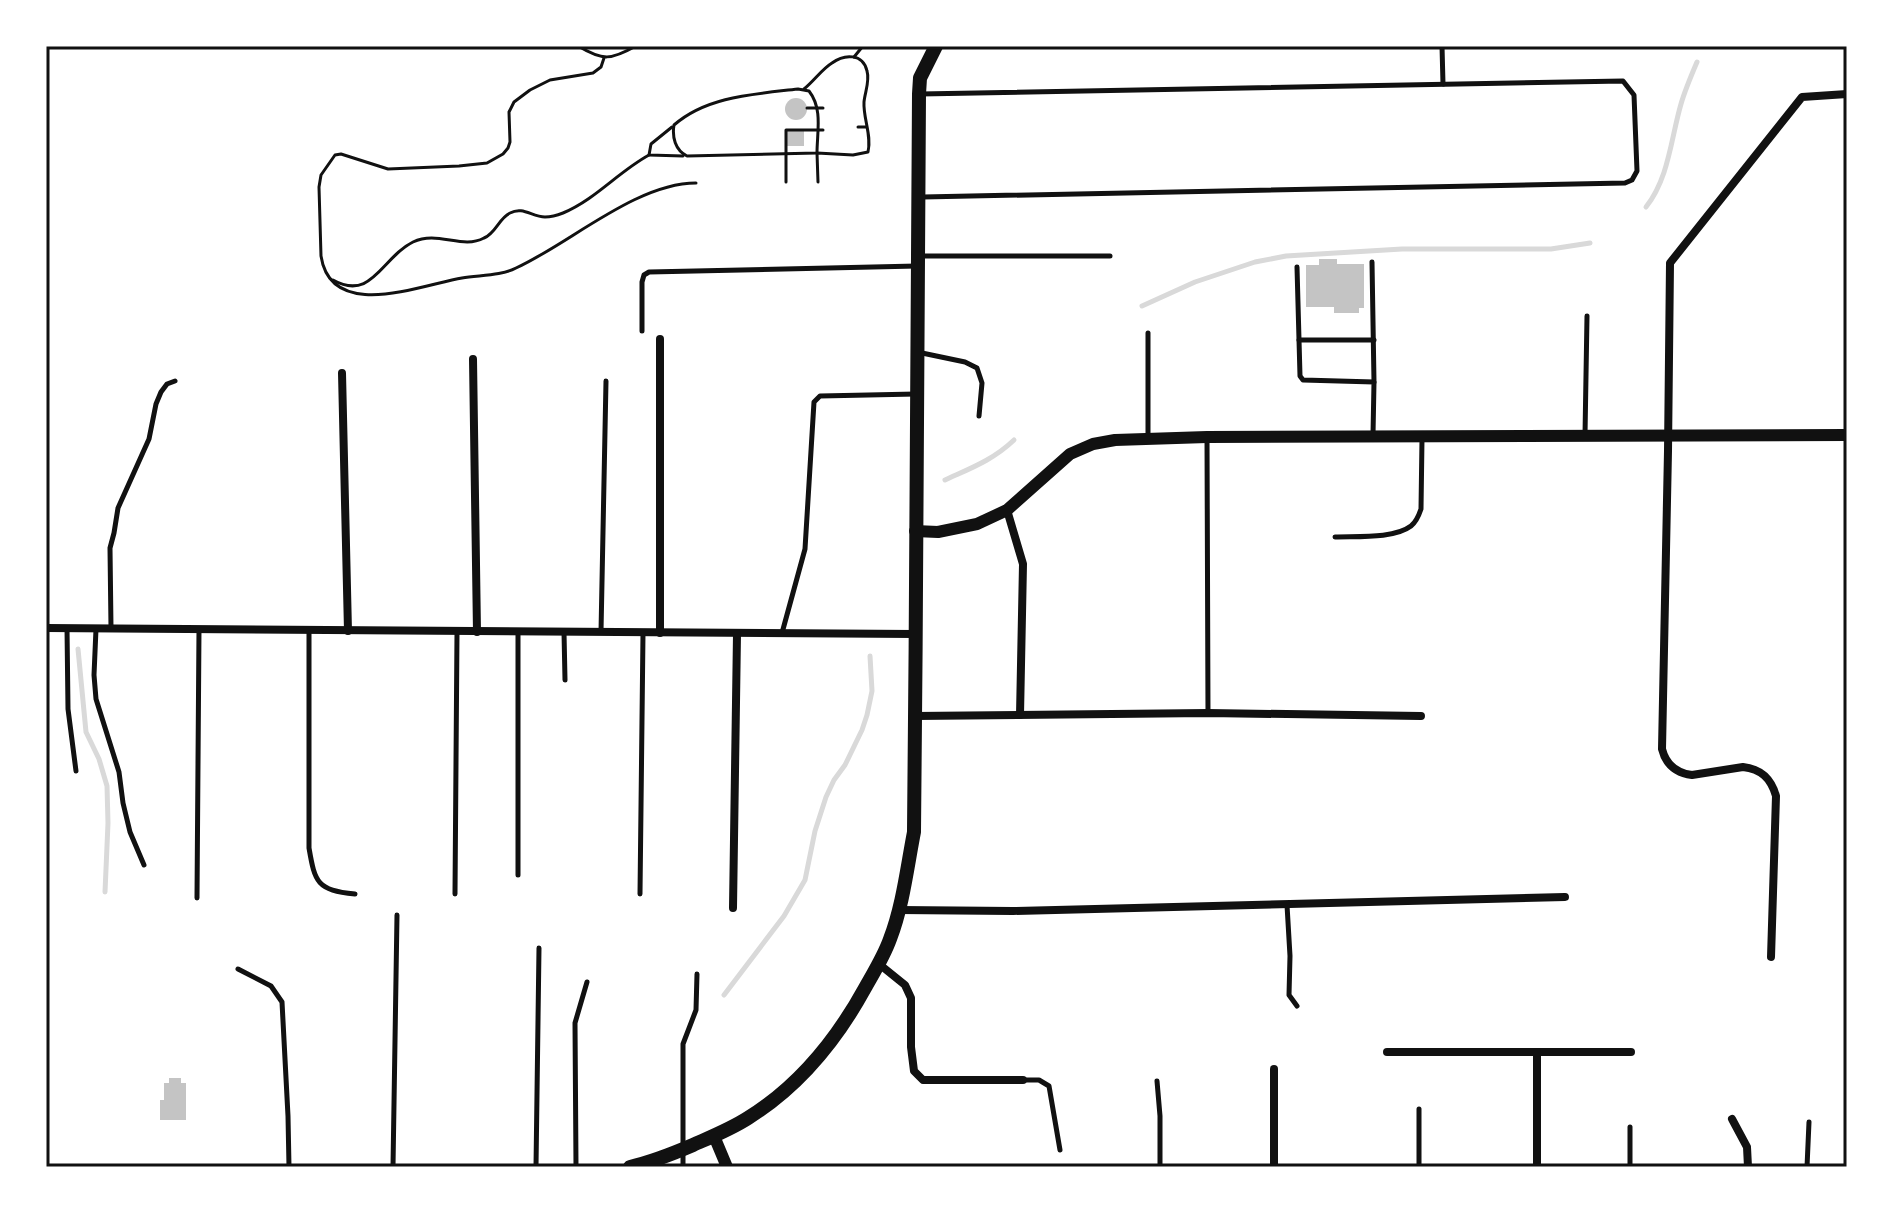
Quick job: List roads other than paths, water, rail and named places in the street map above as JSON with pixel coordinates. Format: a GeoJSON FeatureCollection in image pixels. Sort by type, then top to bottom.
{"type":"FeatureCollection","features":[{"type":"Feature","properties":{"kind":"main road"},"geometry":{"type":"LineString","coordinates":[[630,1167],[649,1163],[714,1136],[747,1119],[791,1085],[848,1020],[890,941],[899,910],[914,832],[919,94],[920,78],[936,46]]}},
{"type":"Feature","properties":{"kind":"street"},"geometry":{"type":"LineString","coordinates":[[1771,957],[1776,796],[1773,788],[1764,774],[1750,768],[1685,774],[1672,768],[1662,749],[1670,263],[1802,97],[1847,94]]}},
{"type":"Feature","properties":{"kind":"street"},"geometry":{"type":"LineString","coordinates":[[660,339],[660,633]]}},
{"type":"Feature","properties":{"kind":"street"},"geometry":{"type":"LineString","coordinates":[[473,359],[477,632]]}},
{"type":"Feature","properties":{"kind":"street"},"geometry":{"type":"LineString","coordinates":[[342,373],[348,631]]}},
{"type":"Feature","properties":{"kind":"street"},"geometry":{"type":"LineString","coordinates":[[915,531],[938,532],[977,524],[1007,510],[1072,453],[1093,444],[1115,440],[1847,435]]}},
{"type":"Feature","properties":{"kind":"street"},"geometry":{"type":"LineString","coordinates":[[1007,510],[1023,564],[1020,715]]}},
{"type":"Feature","properties":{"kind":"street"},"geometry":{"type":"LineString","coordinates":[[46,628],[915,634]]}},
{"type":"Feature","properties":{"kind":"street"},"geometry":{"type":"LineString","coordinates":[[733,908],[737,634]]}},
{"type":"Feature","properties":{"kind":"street"},"geometry":{"type":"LineString","coordinates":[[915,716],[1208,713],[1421,716]]}},
{"type":"Feature","properties":{"kind":"street"},"geometry":{"type":"LineString","coordinates":[[899,910],[1013,911],[1565,897]]}},
{"type":"Feature","properties":{"kind":"street"},"geometry":{"type":"LineString","coordinates":[[879,964],[905,985],[911,998],[914,1071],[923,1080],[1023,1080]]}},
{"type":"Feature","properties":{"kind":"street"},"geometry":{"type":"LineString","coordinates":[[1387,1052],[1631,1052]]}},
{"type":"Feature","properties":{"kind":"street"},"geometry":{"type":"LineString","coordinates":[[1537,1052],[1537,1167]]}},
{"type":"Feature","properties":{"kind":"street"},"geometry":{"type":"LineString","coordinates":[[1274,1069],[1274,1167]]}},
{"type":"Feature","properties":{"kind":"street"},"geometry":{"type":"LineString","coordinates":[[1732,1119],[1747,1147],[1748,1167]]}},
{"type":"Feature","properties":{"kind":"street"},"geometry":{"type":"LineString","coordinates":[[714,1136],[727,1167]]}},
{"type":"Feature","properties":{"kind":"lane"},"geometry":{"type":"LineString","coordinates":[[1442,46],[1443,84]]}},
{"type":"Feature","properties":{"kind":"lane"},"geometry":{"type":"LineString","coordinates":[[919,94],[1623,81],[1634,95],[1637,171],[1632,180],[1625,183],[919,197]]}},
{"type":"Feature","properties":{"kind":"lane"},"geometry":{"type":"LineString","coordinates":[[642,331],[642,282],[649,272],[1110,256]]}},
{"type":"Feature","properties":{"kind":"lane"},"geometry":{"type":"LineString","coordinates":[[1372,262],[1373,437]]}},
{"type":"Feature","properties":{"kind":"lane"},"geometry":{"type":"LineString","coordinates":[[1297,267],[1300,376],[1303,380],[1374,382]]}},
{"type":"Feature","properties":{"kind":"lane"},"geometry":{"type":"LineString","coordinates":[[1585,436],[1587,316]]}},
{"type":"Feature","properties":{"kind":"lane"},"geometry":{"type":"LineString","coordinates":[[1148,333],[1148,439]]}},
{"type":"Feature","properties":{"kind":"lane"},"geometry":{"type":"LineString","coordinates":[[1299,340],[1374,340]]}},
{"type":"Feature","properties":{"kind":"lane"},"geometry":{"type":"LineString","coordinates":[[917,352],[965,362],[977,368],[982,383],[979,416]]}},
{"type":"Feature","properties":{"kind":"lane"},"geometry":{"type":"LineString","coordinates":[[111,629],[110,548],[118,508],[149,439],[161,392],[167,384],[175,381]]}},
{"type":"Feature","properties":{"kind":"lane"},"geometry":{"type":"LineString","coordinates":[[601,632],[606,381]]}},
{"type":"Feature","properties":{"kind":"lane"},"geometry":{"type":"LineString","coordinates":[[782,634],[805,549],[814,402],[820,396],[917,394]]}},
{"type":"Feature","properties":{"kind":"lane"},"geometry":{"type":"LineString","coordinates":[[1335,537],[1382,535],[1411,526],[1421,509],[1422,436]]}},
{"type":"Feature","properties":{"kind":"lane"},"geometry":{"type":"LineString","coordinates":[[1207,437],[1208,713]]}},
{"type":"Feature","properties":{"kind":"lane"},"geometry":{"type":"LineString","coordinates":[[67,628],[68,709],[76,771]]}},
{"type":"Feature","properties":{"kind":"lane"},"geometry":{"type":"LineString","coordinates":[[96,629],[96,699],[119,772],[130,832],[144,865]]}},
{"type":"Feature","properties":{"kind":"lane"},"geometry":{"type":"LineString","coordinates":[[197,898],[199,629]]}},
{"type":"Feature","properties":{"kind":"lane"},"geometry":{"type":"LineString","coordinates":[[309,631],[309,848],[313,872],[320,885],[336,892],[355,894]]}},
{"type":"Feature","properties":{"kind":"lane"},"geometry":{"type":"LineString","coordinates":[[455,894],[457,632]]}},
{"type":"Feature","properties":{"kind":"lane"},"geometry":{"type":"LineString","coordinates":[[518,632],[518,875]]}},
{"type":"Feature","properties":{"kind":"lane"},"geometry":{"type":"LineString","coordinates":[[564,632],[565,680]]}},
{"type":"Feature","properties":{"kind":"lane"},"geometry":{"type":"LineString","coordinates":[[640,894],[643,633]]}},
{"type":"Feature","properties":{"kind":"lane"},"geometry":{"type":"LineString","coordinates":[[1287,905],[1289,995],[1297,1006]]}},
{"type":"Feature","properties":{"kind":"lane"},"geometry":{"type":"LineString","coordinates":[[393,1167],[397,915]]}},
{"type":"Feature","properties":{"kind":"lane"},"geometry":{"type":"LineString","coordinates":[[536,1167],[539,948]]}},
{"type":"Feature","properties":{"kind":"lane"},"geometry":{"type":"LineString","coordinates":[[238,969],[271,986],[282,1002],[289,1167]]}},
{"type":"Feature","properties":{"kind":"lane"},"geometry":{"type":"LineString","coordinates":[[683,1167],[683,1044],[696,1010],[697,974]]}},
{"type":"Feature","properties":{"kind":"lane"},"geometry":{"type":"LineString","coordinates":[[576,1167],[575,1023],[587,982]]}},
{"type":"Feature","properties":{"kind":"lane"},"geometry":{"type":"LineString","coordinates":[[1023,1080],[1039,1080],[1049,1086],[1060,1150]]}},
{"type":"Feature","properties":{"kind":"lane"},"geometry":{"type":"LineString","coordinates":[[1157,1081],[1160,1167]]}},
{"type":"Feature","properties":{"kind":"lane"},"geometry":{"type":"LineString","coordinates":[[1419,1109],[1419,1167]]}},
{"type":"Feature","properties":{"kind":"lane"},"geometry":{"type":"LineString","coordinates":[[1807,1167],[1809,1122]]}},
{"type":"Feature","properties":{"kind":"lane"},"geometry":{"type":"LineString","coordinates":[[1630,1127],[1630,1167]]}},
{"type":"Feature","properties":{"kind":"lane"},"geometry":{"type":"LineString","coordinates":[[835,1167],[841,1167]]}},
{"type":"Feature","properties":{"kind":"waterway"},"geometry":{"type":"LineString","coordinates":[[1646,207],[1665,171],[1681,104],[1697,62]]}},
{"type":"Feature","properties":{"kind":"waterway"},"geometry":{"type":"LineString","coordinates":[[1142,306],[1195,282],[1255,262],[1286,256],[1402,249],[1551,249],[1590,243]]}},
{"type":"Feature","properties":{"kind":"waterway"},"geometry":{"type":"LineString","coordinates":[[945,480],[990,458],[1014,440]]}},
{"type":"Feature","properties":{"kind":"waterway"},"geometry":{"type":"LineString","coordinates":[[78,649],[86,732],[107,786],[105,892]]}},
{"type":"Feature","properties":{"kind":"waterway"},"geometry":{"type":"LineString","coordinates":[[724,995],[784,916],[805,880],[826,797],[845,765],[867,715],[872,691],[870,656]]}}]}
